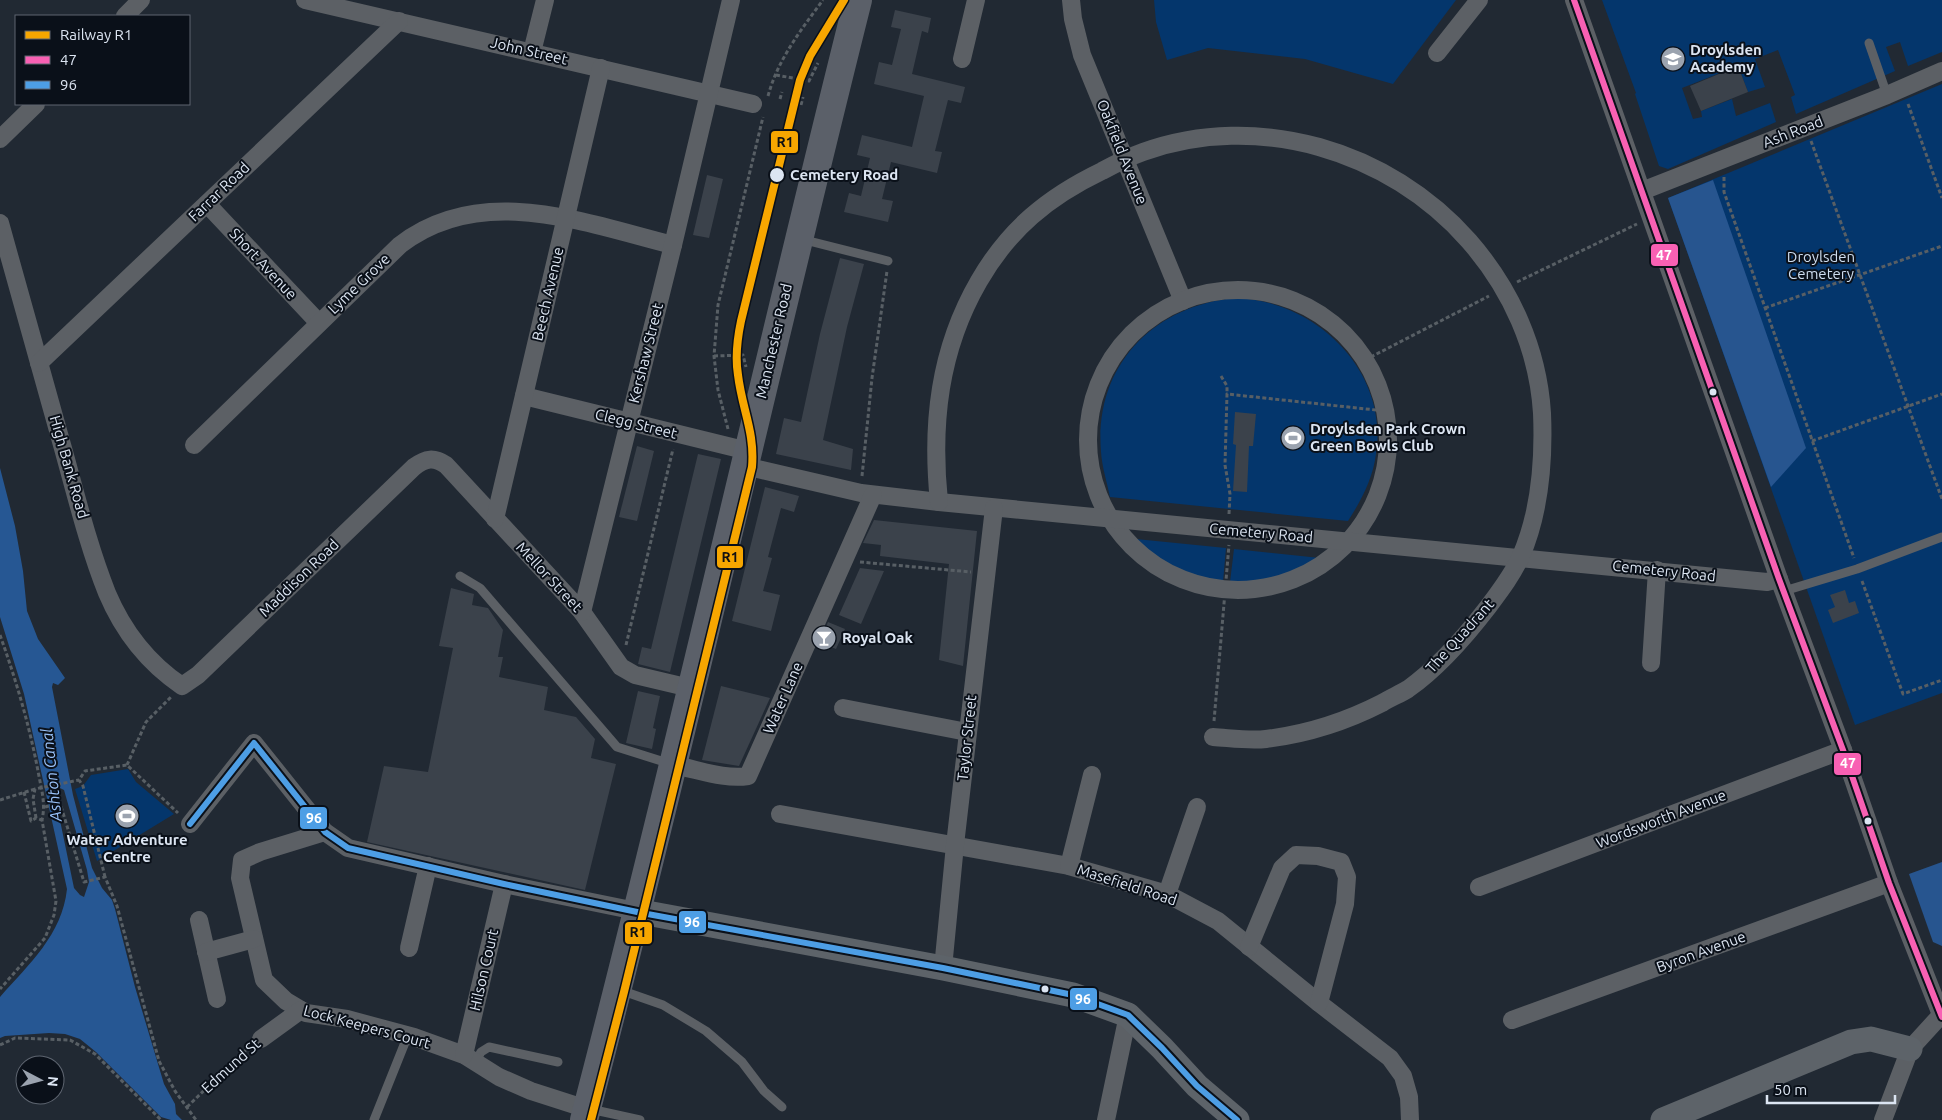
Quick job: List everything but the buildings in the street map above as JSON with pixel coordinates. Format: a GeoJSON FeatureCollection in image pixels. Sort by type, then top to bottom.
{"type":"FeatureCollection","features":[{"type":"Feature","properties":{"kind":"main road","name":"Manchester Road"},"geometry":{"type":"LineString","coordinates":[[586,1114],[673,765],[741,451],[798,239],[858,0]]}},
{"type":"Feature","properties":{"kind":"street"},"geometry":{"type":"LineString","coordinates":[[126,15],[141,0]]}},
{"type":"Feature","properties":{"kind":"street","name":"John Street"},"geometry":{"type":"LineString","coordinates":[[305,0],[709,94],[762,104]]}},
{"type":"Feature","properties":{"kind":"street"},"geometry":{"type":"LineString","coordinates":[[532,52],[544,0]]}},
{"type":"Feature","properties":{"kind":"street","name":"Kershaw Street"},"geometry":{"type":"LineString","coordinates":[[582,612],[673,245],[731,0]]}},
{"type":"Feature","properties":{"kind":"street"},"geometry":{"type":"LineString","coordinates":[[962,59],[976,0]]}},
{"type":"Feature","properties":{"kind":"street","name":"Oakfield Avenue"},"geometry":{"type":"LineString","coordinates":[[1071,0],[1073,19],[1082,55],[1183,300]]}},
{"type":"Feature","properties":{"kind":"street"},"geometry":{"type":"LineString","coordinates":[[1436,53],[1479,0]]}},
{"type":"Feature","properties":{"kind":"street"},"geometry":{"type":"LineString","coordinates":[[1574,0],[1781,585],[1843,750],[1889,883],[1942,1015],[1910,1049],[1883,1120]]}},
{"type":"Feature","properties":{"kind":"street","name":"Farrar Road"},"geometry":{"type":"LineString","coordinates":[[39,363],[399,22]]}},
{"type":"Feature","properties":{"kind":"street","name":"Beech Avenue"},"geometry":{"type":"LineString","coordinates":[[495,519],[601,68]]}},
{"type":"Feature","properties":{"kind":"street","name":"Ash Road"},"geometry":{"type":"LineString","coordinates":[[1642,191],[1886,95],[1942,70]]}},
{"type":"Feature","properties":{"kind":"street"},"geometry":{"type":"LineString","coordinates":[[0,139],[35,105]]}},
{"type":"Feature","properties":{"kind":"street","name":"The Quadrant"},"geometry":{"type":"LineString","coordinates":[[939,502],[935,440],[938,400],[945,364],[966,306],[981,278],[1002,248],[1040,207],[1087,178],[1125,160],[1171,144],[1205,138],[1276,137],[1309,143],[1339,152],[1374,167],[1408,187],[1455,226],[1481,255],[1504,288],[1522,325],[1538,379],[1543,430],[1540,482],[1534,513],[1520,557],[1498,594],[1474,625],[1438,664],[1406,690],[1355,717],[1316,730],[1262,739],[1212,736]]}},
{"type":"Feature","properties":{"kind":"street","name":"Short Avenue"},"geometry":{"type":"LineString","coordinates":[[207,204],[319,323]]}},
{"type":"Feature","properties":{"kind":"street","name":"Lyme Grove"},"geometry":{"type":"LineString","coordinates":[[194,445],[400,245],[428,227],[460,215],[478,212],[519,211],[566,218],[673,245]]}},
{"type":"Feature","properties":{"kind":"street","name":"High Bank Road"},"geometry":{"type":"LineString","coordinates":[[0,223],[78,503],[107,594],[132,638],[146,656],[158,669],[182,686]]}},
{"type":"Feature","properties":{"kind":"street"},"geometry":{"type":"LineString","coordinates":[[1234,287],[1252,289],[1297,301],[1331,322],[1365,360],[1373,376],[1385,411],[1388,438],[1383,470],[1370,504],[1348,541],[1323,564],[1302,576],[1283,584],[1254,591],[1224,591],[1196,585],[1154,566],[1125,541],[1107,519],[1095,481],[1090,454],[1095,401],[1103,376],[1114,356],[1134,333],[1160,313],[1183,300],[1218,289],[1234,287]]}},
{"type":"Feature","properties":{"kind":"street","name":"Clegg Street"},"geometry":{"type":"LineString","coordinates":[[524,396],[741,451]]}},
{"type":"Feature","properties":{"kind":"street","name":"Cemetery Road"},"geometry":{"type":"LineString","coordinates":[[741,451],[867,494],[1107,519],[1657,570],[1781,585]]}},
{"type":"Feature","properties":{"kind":"street","name":"Mellor Street"},"geometry":{"type":"LineString","coordinates":[[414,467],[423,460],[430,459],[438,460],[446,465],[582,612],[621,667]]}},
{"type":"Feature","properties":{"kind":"street","name":"Maddison Road"},"geometry":{"type":"LineString","coordinates":[[182,686],[198,675],[414,467]]}},
{"type":"Feature","properties":{"kind":"street","name":"Water Lane"},"geometry":{"type":"LineString","coordinates":[[673,765],[727,776],[748,776],[844,560],[867,494]]}},
{"type":"Feature","properties":{"kind":"street","name":"Taylor Street"},"geometry":{"type":"LineString","coordinates":[[943,968],[967,732],[994,508]]}},
{"type":"Feature","properties":{"kind":"street"},"geometry":{"type":"LineString","coordinates":[[1651,663],[1657,570]]}},
{"type":"Feature","properties":{"kind":"street"},"geometry":{"type":"LineString","coordinates":[[621,667],[635,675],[690,688]]}},
{"type":"Feature","properties":{"kind":"street"},"geometry":{"type":"LineString","coordinates":[[844,708],[967,732]]}},
{"type":"Feature","properties":{"kind":"street"},"geometry":{"type":"LineString","coordinates":[[190,824],[254,743],[325,832],[348,848],[636,912],[943,968],[1073,995],[1128,1015],[1197,1086],[1237,1120]]}},
{"type":"Feature","properties":{"kind":"street","name":"Wordsworth Avenue"},"geometry":{"type":"LineString","coordinates":[[1479,887],[1843,750]]}},
{"type":"Feature","properties":{"kind":"street"},"geometry":{"type":"LineString","coordinates":[[1069,866],[1092,775]]}},
{"type":"Feature","properties":{"kind":"street"},"geometry":{"type":"LineString","coordinates":[[1167,894],[1196,807]]}},
{"type":"Feature","properties":{"kind":"street","name":"Masefield Road"},"geometry":{"type":"LineString","coordinates":[[780,814],[1069,866],[1167,894],[1218,921],[1319,1004],[1390,1058],[1402,1076],[1409,1097],[1410,1120]]}},
{"type":"Feature","properties":{"kind":"street","name":"Lock Keepers Court"},"geometry":{"type":"LineString","coordinates":[[325,832],[260,852],[242,860],[240,878],[264,980],[286,1002],[306,1013],[347,1019],[408,1035],[470,1059],[499,1077],[586,1114]]}},
{"type":"Feature","properties":{"kind":"street"},"geometry":{"type":"LineString","coordinates":[[1249,947],[1282,868],[1296,855],[1318,856],[1341,862],[1346,877],[1345,904],[1319,1004]]}},
{"type":"Feature","properties":{"kind":"street"},"geometry":{"type":"LineString","coordinates":[[409,948],[428,866]]}},
{"type":"Feature","properties":{"kind":"street","name":"Byron Avenue"},"geometry":{"type":"LineString","coordinates":[[1512,1020],[1889,883]]}},
{"type":"Feature","properties":{"kind":"street","name":"Hilson Court"},"geometry":{"type":"LineString","coordinates":[[470,1059],[504,884]]}},
{"type":"Feature","properties":{"kind":"street"},"geometry":{"type":"LineString","coordinates":[[199,920],[217,998]]}},
{"type":"Feature","properties":{"kind":"street"},"geometry":{"type":"LineString","coordinates":[[206,952],[254,939]]}},
{"type":"Feature","properties":{"kind":"street","name":"Edmund St"},"geometry":{"type":"LineString","coordinates":[[261,1039],[301,1010]]}},
{"type":"Feature","properties":{"kind":"street"},"geometry":{"type":"LineString","coordinates":[[1106,1120],[1128,1015]]}},
{"type":"Feature","properties":{"kind":"street"},"geometry":{"type":"LineString","coordinates":[[1663,1120],[1851,1042],[1871,1038],[1910,1049]]}},
{"type":"Feature","properties":{"kind":"lane"},"geometry":{"type":"LineString","coordinates":[[1869,43],[1886,95]]}},
{"type":"Feature","properties":{"kind":"lane"},"geometry":{"type":"LineString","coordinates":[[798,239],[888,261]]}},
{"type":"Feature","properties":{"kind":"lane"},"geometry":{"type":"LineString","coordinates":[[1781,585],[1858,570],[1942,537]]}},
{"type":"Feature","properties":{"kind":"lane"},"geometry":{"type":"LineString","coordinates":[[460,576],[480,588],[617,747],[673,765]]}},
{"type":"Feature","properties":{"kind":"lane"},"geometry":{"type":"LineString","coordinates":[[618,990],[663,1005],[706,1031],[742,1062],[764,1091],[782,1108]]}},
{"type":"Feature","properties":{"kind":"lane"},"geometry":{"type":"LineString","coordinates":[[374,1120],[408,1035]]}},
{"type":"Feature","properties":{"kind":"lane"},"geometry":{"type":"LineString","coordinates":[[470,1059],[489,1047],[558,1062]]}},
{"type":"Feature","properties":{"kind":"lane"},"geometry":{"type":"LineString","coordinates":[[586,1114],[640,1120]]}},
{"type":"Feature","properties":{"kind":"path"},"geometry":{"type":"LineString","coordinates":[[741,451],[718,390],[714,356],[718,305],[762,104],[781,62],[823,0]]}},
{"type":"Feature","properties":{"kind":"path"},"geometry":{"type":"LineString","coordinates":[[776,75],[809,81]]}},
{"type":"Feature","properties":{"kind":"path"},"geometry":{"type":"LineString","coordinates":[[780,99],[782,92]]}},
{"type":"Feature","properties":{"kind":"path"},"geometry":{"type":"LineString","coordinates":[[802,105],[803,97]]}},
{"type":"Feature","properties":{"kind":"path"},"geometry":{"type":"LineString","coordinates":[[1907,101],[1942,198]]}},
{"type":"Feature","properties":{"kind":"path"},"geometry":{"type":"LineString","coordinates":[[1802,144],[1820,137]]}},
{"type":"Feature","properties":{"kind":"path"},"geometry":{"type":"LineString","coordinates":[[1811,140],[1942,499]]}},
{"type":"Feature","properties":{"kind":"path"},"geometry":{"type":"LineString","coordinates":[[1732,174],[1723,177],[1724,192],[1903,694],[1942,680]]}},
{"type":"Feature","properties":{"kind":"path"},"geometry":{"type":"LineString","coordinates":[[1765,308],[1942,246]]}},
{"type":"Feature","properties":{"kind":"path"},"geometry":{"type":"LineString","coordinates":[[867,494],[872,378],[888,261]]}},
{"type":"Feature","properties":{"kind":"path"},"geometry":{"type":"LineString","coordinates":[[714,356],[743,355],[746,371]]}},
{"type":"Feature","properties":{"kind":"path"},"geometry":{"type":"LineString","coordinates":[[1212,736],[1231,530],[1228,508],[1230,494],[1225,465],[1228,394],[1227,386],[1221,376]]}},
{"type":"Feature","properties":{"kind":"path"},"geometry":{"type":"LineString","coordinates":[[1228,394],[1385,411]]}},
{"type":"Feature","properties":{"kind":"path"},"geometry":{"type":"LineString","coordinates":[[1812,441],[1942,394]]}},
{"type":"Feature","properties":{"kind":"path"},"geometry":{"type":"LineString","coordinates":[[621,667],[676,434]]}},
{"type":"Feature","properties":{"kind":"path"},"geometry":{"type":"LineString","coordinates":[[844,560],[986,574]]}},
{"type":"Feature","properties":{"kind":"path"},"geometry":{"type":"LineString","coordinates":[[0,635],[18,686],[46,807],[42,820],[56,901],[54,915],[45,938],[0,989]]}},
{"type":"Feature","properties":{"kind":"path"},"geometry":{"type":"LineString","coordinates":[[127,765],[146,722],[182,686]]}},
{"type":"Feature","properties":{"kind":"path"},"geometry":{"type":"LineString","coordinates":[[0,800],[35,789],[78,780],[86,771],[127,765]]}},
{"type":"Feature","properties":{"kind":"path"},"geometry":{"type":"LineString","coordinates":[[127,765],[190,824]]}},
{"type":"Feature","properties":{"kind":"path"},"geometry":{"type":"LineString","coordinates":[[78,780],[83,786],[105,877],[118,906],[159,1060],[175,1091],[196,1120]]}},
{"type":"Feature","properties":{"kind":"path"},"geometry":{"type":"LineString","coordinates":[[35,789],[33,799],[36,818]]}},
{"type":"Feature","properties":{"kind":"path"},"geometry":{"type":"LineString","coordinates":[[24,792],[31,821],[36,818],[42,820]]}},
{"type":"Feature","properties":{"kind":"path"},"geometry":{"type":"LineString","coordinates":[[46,807],[60,802],[84,882],[105,877]]}},
{"type":"Feature","properties":{"kind":"path"},"geometry":{"type":"LineString","coordinates":[[0,1045],[15,1038],[70,1040],[94,1054],[161,1120]]}},
{"type":"Feature","properties":{"kind":"path","name":"Edmund St"},"geometry":{"type":"LineString","coordinates":[[187,1107],[240,1054],[261,1039]]}},
{"type":"Feature","properties":{"kind":"green space"},"geometry":{"type":"Polygon","coordinates":[[[1154,0],[1456,0],[1393,84],[1305,59],[1208,48],[1167,60],[1156,22],[1154,0]]]}},
{"type":"Feature","properties":{"kind":"green space","name":"Droylsden Academy"},"geometry":{"type":"Polygon","coordinates":[[[1602,0],[1942,0],[1942,52],[1908,66],[1900,42],[1886,47],[1895,71],[1796,114],[1791,97],[1795,95],[1778,50],[1755,59],[1765,87],[1748,92],[1738,66],[1682,88],[1693,119],[1702,117],[1701,111],[1732,99],[1736,116],[1770,103],[1776,122],[1668,169],[1659,166],[1636,93],[1602,0]]]}},
{"type":"Feature","properties":{"kind":"green space","name":"Droylsden Cemetery"},"geometry":{"type":"Polygon","coordinates":[[[1942,84],[1942,693],[1855,725],[1668,198],[1942,84]]]}},
{"type":"Feature","properties":{"kind":"green space"},"geometry":{"type":"Polygon","coordinates":[[[1235,298],[1265,302],[1293,311],[1318,326],[1340,345],[1358,368],[1371,394],[1377,423],[1376,454],[1366,489],[1348,521],[1110,497],[1103,469],[1101,421],[1107,393],[1118,368],[1134,346],[1154,328],[1178,313],[1205,303],[1235,298]]]}},
{"type":"Feature","properties":{"kind":"green space"},"geometry":{"type":"Polygon","coordinates":[[[1136,539],[1226,548],[1223,582],[1211,580],[1176,567],[1155,555],[1136,539]]]}},
{"type":"Feature","properties":{"kind":"green space"},"geometry":{"type":"Polygon","coordinates":[[[1234,549],[1320,558],[1288,573],[1254,581],[1230,582],[1234,549]]]}},
{"type":"Feature","properties":{"kind":"green space","name":"Water Adventure Centre"},"geometry":{"type":"Polygon","coordinates":[[[128,769],[136,782],[174,814],[97,861],[75,789],[83,786],[91,775],[128,769]]]}},
{"type":"Feature","properties":{"kind":"shaded area"},"geometry":{"type":"Polygon","coordinates":[[[1713,180],[1806,448],[1771,487],[1668,198],[1713,180]]]}},
{"type":"Feature","properties":{"kind":"shaded area"},"geometry":{"type":"Polygon","coordinates":[[[1942,862],[1942,946],[1933,942],[1909,874],[1942,862]]]}},
{"type":"Feature","properties":{"kind":"water","name":"Ashton Canal"},"geometry":{"type":"Polygon","coordinates":[[[0,468],[15,526],[23,571],[27,611],[38,639],[65,678],[58,685],[53,683],[52,687],[73,795],[92,868],[102,888],[112,900],[135,987],[164,1084],[175,1104],[176,1114],[182,1120],[171,1120],[161,1117],[96,1052],[80,1039],[65,1034],[49,1033],[0,1038],[0,997],[33,960],[51,935],[64,905],[67,889],[24,694],[0,617],[0,468]],[[58,787],[56,801],[74,888],[84,897],[89,882],[87,870],[64,790],[58,787]]]}},
{"type":"Feature","properties":{"kind":"rail line","name":"R1"},"geometry":{"type":"LineString","coordinates":[[591,1120],[752,467],[752,443],[737,368],[738,335],[741,321],[800,80],[810,56],[844,0]]}},
{"type":"Feature","properties":{"kind":"transit line","name":"47"},"geometry":{"type":"LineString","coordinates":[[1574,0],[1889,883],[1942,1017]]}},
{"type":"Feature","properties":{"kind":"transit line","name":"96"},"geometry":{"type":"LineString","coordinates":[[190,824],[254,743],[325,832],[348,848],[642,913],[943,968],[1073,995],[1128,1015],[1197,1086],[1237,1120]]}},
{"type":"Feature","properties":{"kind":"place","name":"Droylsden Academy"},"geometry":{"type":"Point","coordinates":[1673,59]}},
{"type":"Feature","properties":{"kind":"place","name":"Cemetery Road"},"geometry":{"type":"Point","coordinates":[777,175]}},
{"type":"Feature","properties":{"kind":"place","name":"Droylsden Park Crown Green Bowls Club"},"geometry":{"type":"Point","coordinates":[1293,438]}},
{"type":"Feature","properties":{"kind":"place","name":"Royal Oak"},"geometry":{"type":"Point","coordinates":[824,638]}},
{"type":"Feature","properties":{"kind":"place","name":"Water Adventure Centre"},"geometry":{"type":"Point","coordinates":[127,816]}}]}
